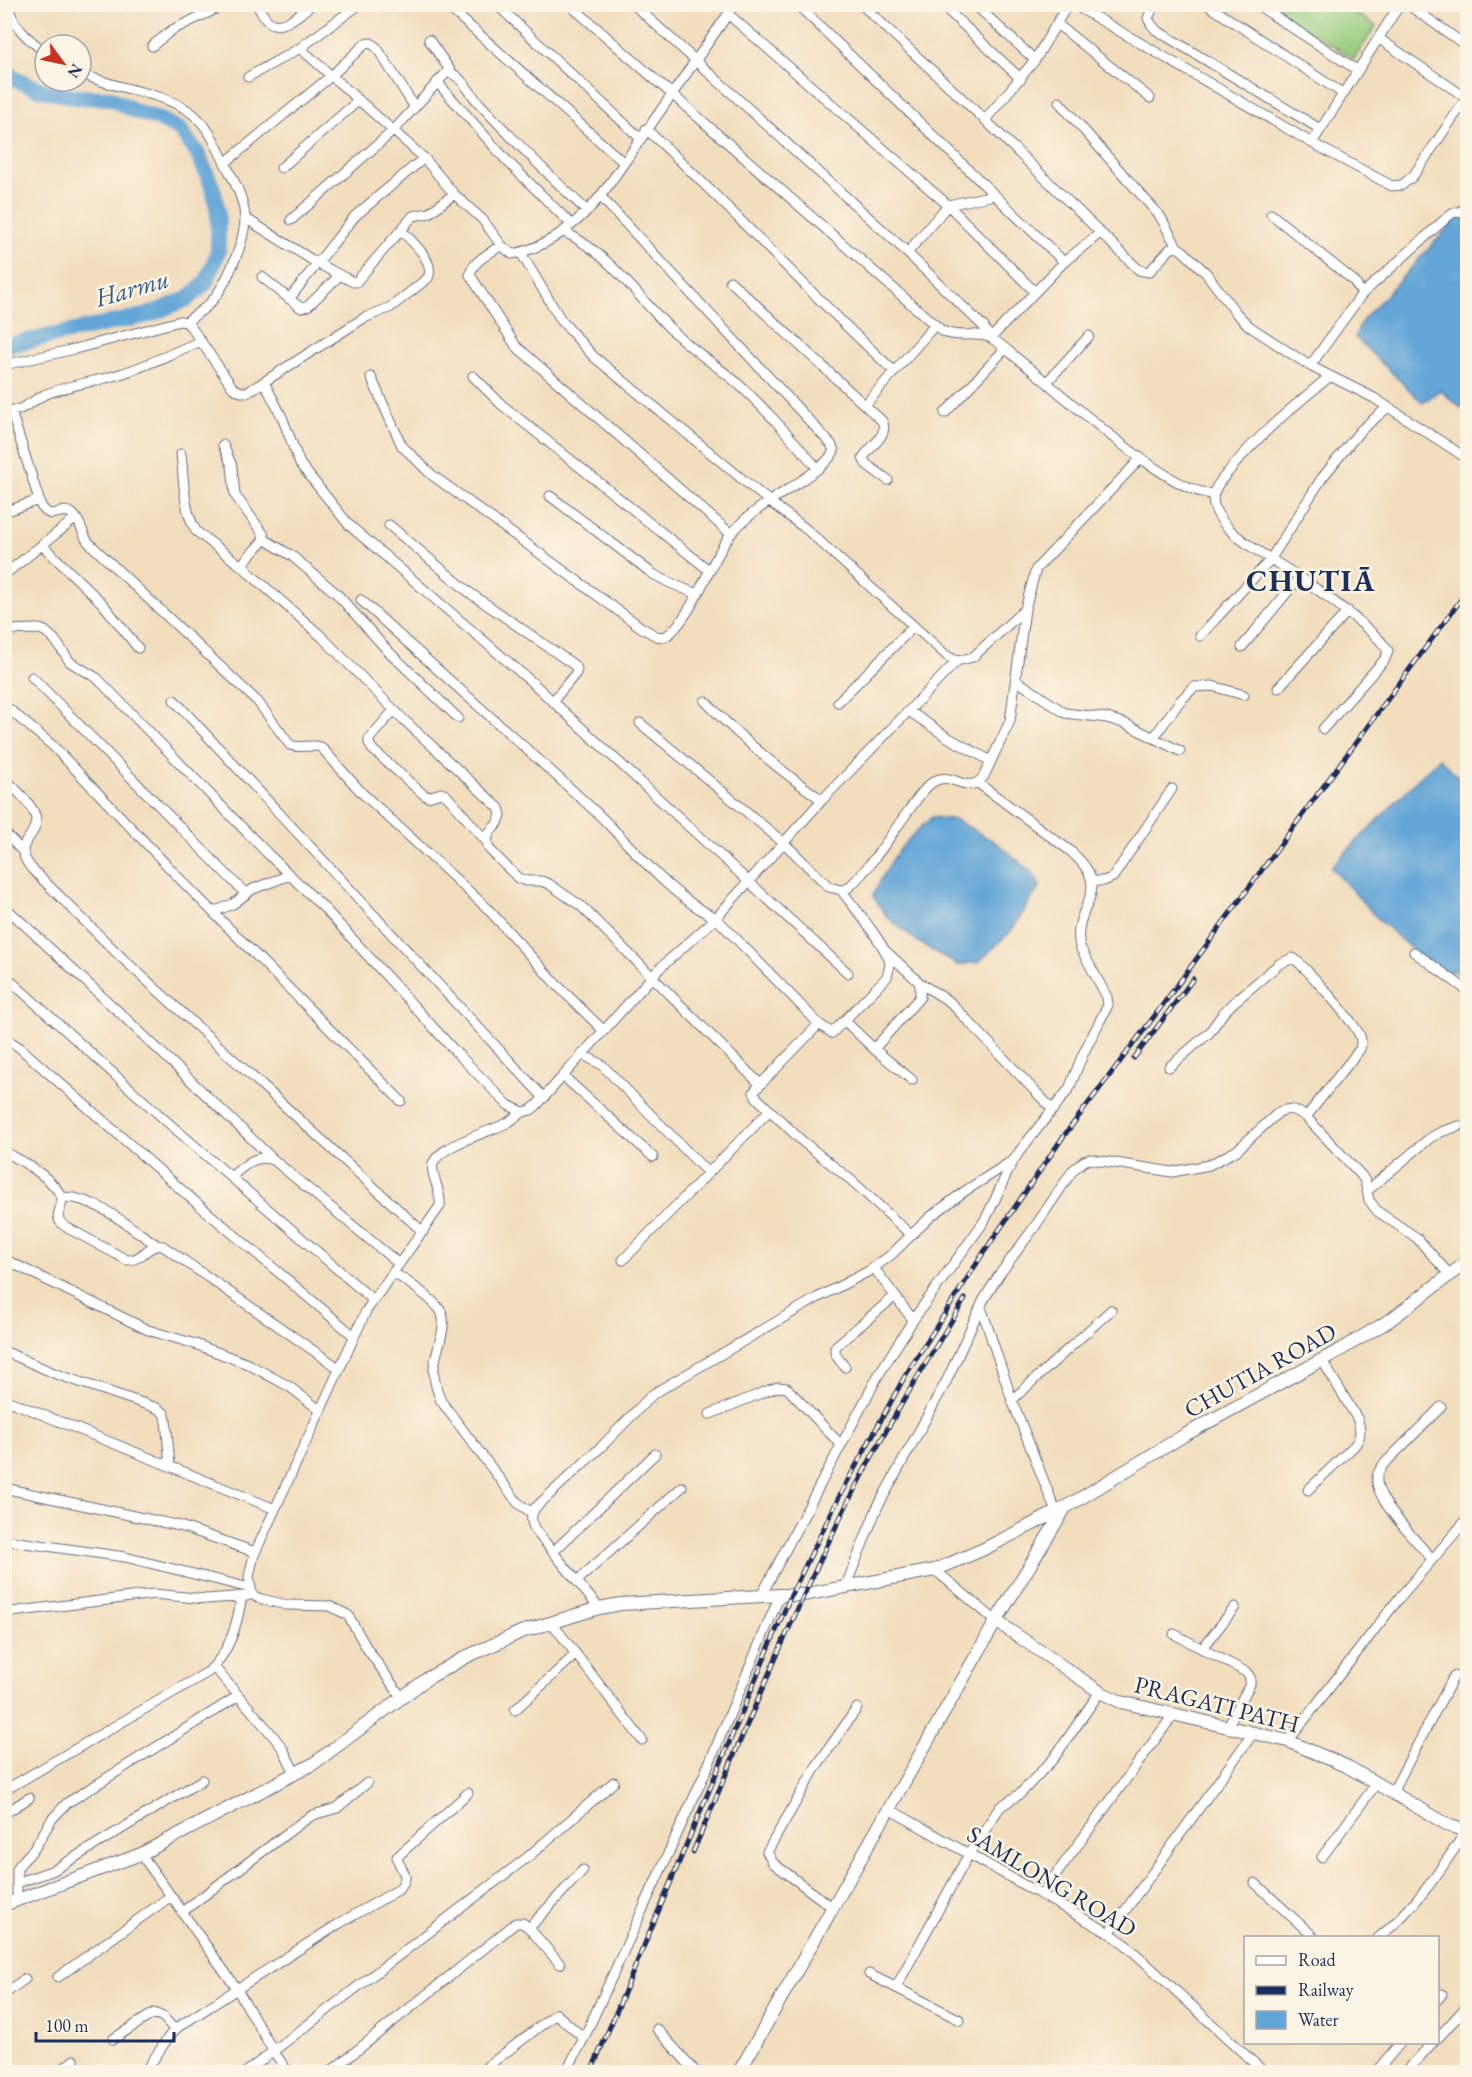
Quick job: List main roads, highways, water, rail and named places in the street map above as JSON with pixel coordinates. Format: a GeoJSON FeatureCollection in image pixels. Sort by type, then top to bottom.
{"type":"FeatureCollection","features":[{"type":"Feature","properties":{"kind":"water"},"geometry":{"type":"Polygon","coordinates":[[[1467,205],[1467,402],[1461,408],[1440,390],[1423,403],[1355,337],[1362,321],[1467,205]]]}},
{"type":"Feature","properties":{"kind":"water"},"geometry":{"type":"Polygon","coordinates":[[[1439,758],[1467,785],[1467,964],[1458,972],[1436,971],[1378,919],[1331,867],[1439,758]]]}},
{"type":"Feature","properties":{"kind":"water"},"geometry":{"type":"Polygon","coordinates":[[[932,817],[956,820],[997,843],[1033,873],[1040,886],[1011,931],[979,962],[957,965],[918,942],[887,917],[873,896],[898,852],[932,817]]]}},
{"type":"Feature","properties":{"kind":"waterway","name":"Harmu"},"geometry":{"type":"LineString","coordinates":[[4,69],[17,80],[42,90],[75,97],[110,98],[180,130],[197,153],[206,172],[214,192],[218,214],[218,251],[211,271],[205,284],[187,299],[148,315],[4,346]]}},
{"type":"Feature","properties":{"kind":"railway"},"geometry":{"type":"LineString","coordinates":[[591,2072],[791,1595],[840,1495],[905,1376],[984,1252],[1063,1137],[1468,590]]}},
{"type":"Feature","properties":{"kind":"railway"},"geometry":{"type":"LineString","coordinates":[[1134,1058],[1193,979]]}},
{"type":"Feature","properties":{"kind":"railway"},"geometry":{"type":"LineString","coordinates":[[693,1852],[748,1722],[845,1508],[888,1428],[965,1299]]}},
{"type":"Feature","properties":{"kind":"district","name":"CHUTIĀ"},"geometry":{"type":"Point","coordinates":[1311,580]}}]}
